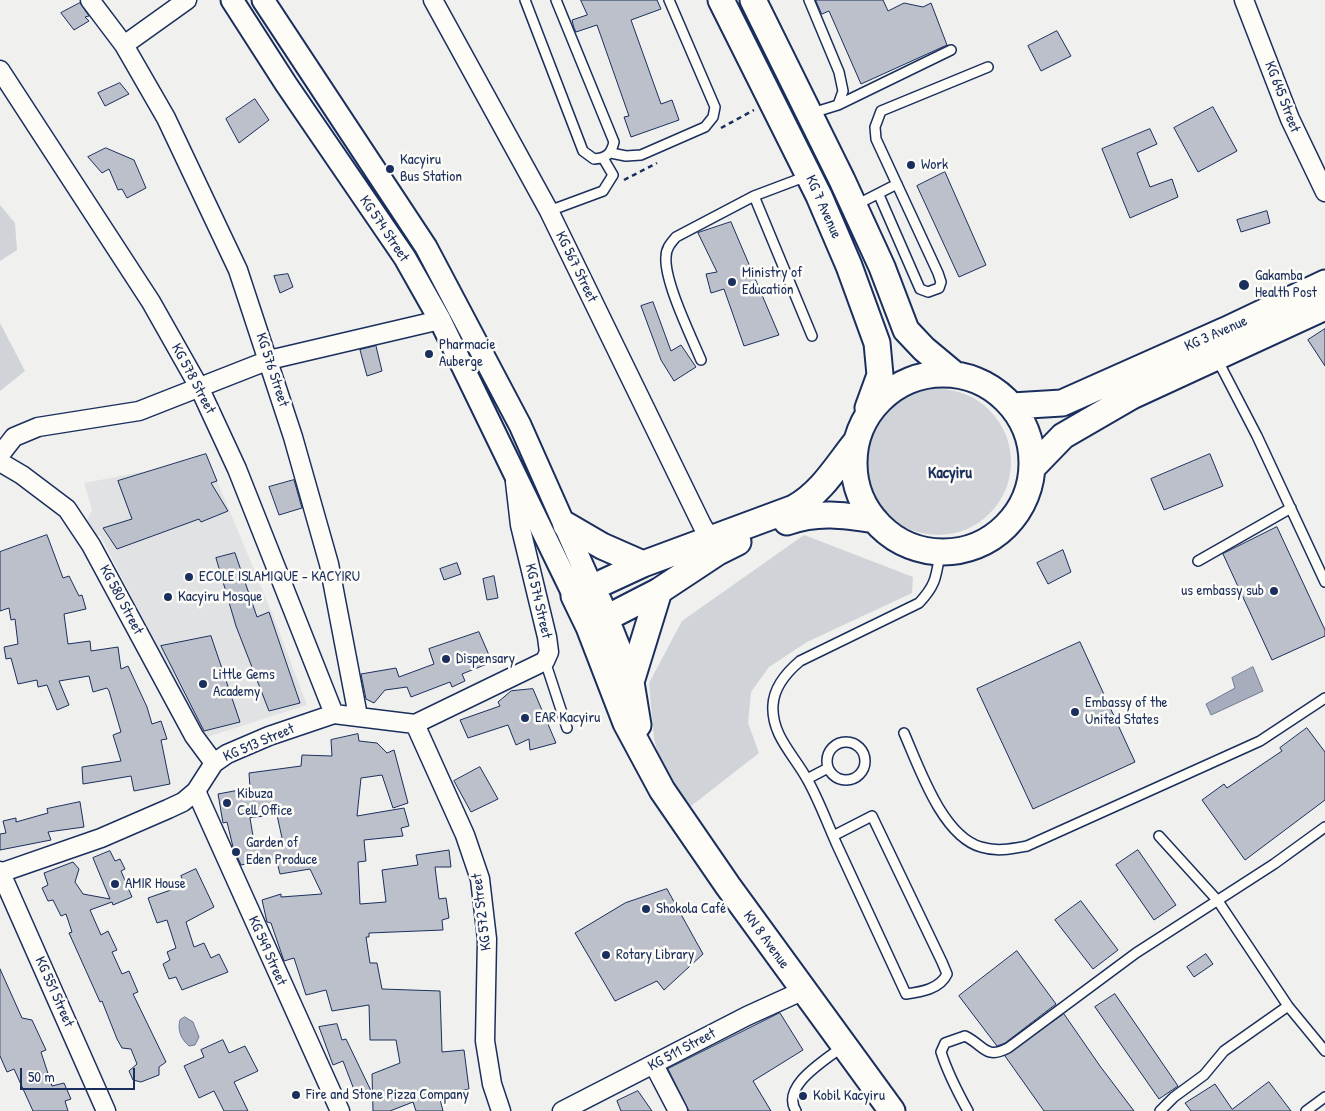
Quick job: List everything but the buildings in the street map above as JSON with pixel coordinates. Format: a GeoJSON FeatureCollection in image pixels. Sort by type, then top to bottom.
{"type":"FeatureCollection","features":[{"type":"Feature","properties":{"kind":"main road","name":"KG 7 Avenue"},"geometry":{"type":"LineString","coordinates":[[722,0],[809,176],[849,266],[877,343],[880,375],[858,433]]}},
{"type":"Feature","properties":{"kind":"main road","name":"KG 7 Avenue"},"geometry":{"type":"LineString","coordinates":[[752,0],[811,114],[854,206],[882,267],[906,330],[924,349],[954,374]]}},
{"type":"Feature","properties":{"kind":"main road","name":"KG 3 Avenue"},"geometry":{"type":"LineString","coordinates":[[1012,406],[1062,403],[1325,283]]}},
{"type":"Feature","properties":{"kind":"main road","name":"KG 3 Avenue"},"geometry":{"type":"LineString","coordinates":[[1033,467],[1063,436],[1132,396],[1325,307]]}},
{"type":"Feature","properties":{"kind":"main road"},"geometry":{"type":"LineString","coordinates":[[858,433],[854,475],[864,505],[884,530],[910,546],[940,553],[964,551],[986,543],[1004,529],[1019,511],[1029,490],[1033,467],[1028,434],[1012,406],[996,390],[976,380],[954,374],[916,376],[901,382],[885,394],[810,499],[714,545],[659,591],[598,622],[583,592],[644,564],[714,545],[816,514],[834,514],[875,520]]}},
{"type":"Feature","properties":{"kind":"main road"},"geometry":{"type":"LineString","coordinates":[[566,525],[602,546],[644,564]]}},
{"type":"Feature","properties":{"kind":"main road"},"geometry":{"type":"LineString","coordinates":[[630,682],[659,591]]}},
{"type":"Feature","properties":{"kind":"main road","name":"KN 8 Avenue"},"geometry":{"type":"LineString","coordinates":[[598,622],[630,682],[647,764]]}},
{"type":"Feature","properties":{"kind":"main road","name":"KN 8 Avenue"},"geometry":{"type":"LineString","coordinates":[[598,622],[626,723],[647,764],[691,834],[890,1111]]}},
{"type":"Feature","properties":{"kind":"street","name":"KG 576 Street"},"geometry":{"type":"LineString","coordinates":[[90,0],[124,46],[166,118],[238,270],[269,360],[330,564],[358,716]]}},
{"type":"Feature","properties":{"kind":"street"},"geometry":{"type":"LineString","coordinates":[[124,46],[187,0]]}},
{"type":"Feature","properties":{"kind":"street","name":"KG 574 Street"},"geometry":{"type":"LineString","coordinates":[[232,0],[286,84],[405,258],[440,320],[514,471],[583,592]]}},
{"type":"Feature","properties":{"kind":"street"},"geometry":{"type":"LineString","coordinates":[[263,0],[426,247],[520,425],[566,525],[583,592]]}},
{"type":"Feature","properties":{"kind":"street","name":"KG 567 Street"},"geometry":{"type":"LineString","coordinates":[[433,0],[550,211],[714,545]]}},
{"type":"Feature","properties":{"kind":"street","name":"KG 645 Street"},"geometry":{"type":"LineString","coordinates":[[1244,0],[1290,119],[1325,192]]}},
{"type":"Feature","properties":{"kind":"street"},"geometry":{"type":"LineString","coordinates":[[286,84],[307,69]]}},
{"type":"Feature","properties":{"kind":"street","name":"KG 578 Street"},"geometry":{"type":"LineString","coordinates":[[0,70],[151,302],[199,387],[237,469],[334,714]]}},
{"type":"Feature","properties":{"kind":"street"},"geometry":{"type":"LineString","coordinates":[[405,258],[426,247]]}},
{"type":"Feature","properties":{"kind":"street"},"geometry":{"type":"LineString","coordinates":[[0,455],[14,437],[38,428],[139,411],[269,360],[440,320]]}},
{"type":"Feature","properties":{"kind":"street","name":"KG 580 Street"},"geometry":{"type":"LineString","coordinates":[[0,462],[22,475],[67,509],[91,545],[194,736],[214,763]]}},
{"type":"Feature","properties":{"kind":"street","name":"KG 574 Street"},"geometry":{"type":"LineString","coordinates":[[514,471],[520,525],[548,644],[549,652],[540,664]]}},
{"type":"Feature","properties":{"kind":"street"},"geometry":{"type":"LineString","coordinates":[[415,724],[540,664]]}},
{"type":"Feature","properties":{"kind":"street","name":"KG 513 Street"},"geometry":{"type":"LineString","coordinates":[[0,872],[101,838],[168,810],[183,802],[196,791],[214,763],[227,754],[269,736],[334,714],[415,724]]}},
{"type":"Feature","properties":{"kind":"street","name":"KG 572 Street"},"geometry":{"type":"LineString","coordinates":[[415,724],[465,835],[480,879],[488,939],[485,1041],[492,1084],[501,1111]]}},
{"type":"Feature","properties":{"kind":"street","name":"KG 549 Street"},"geometry":{"type":"LineString","coordinates":[[196,791],[340,1111]]}},
{"type":"Feature","properties":{"kind":"street","name":"KG 551 Street"},"geometry":{"type":"LineString","coordinates":[[0,872],[106,1111]]}},
{"type":"Feature","properties":{"kind":"street","name":"KG 511 Street"},"geometry":{"type":"LineString","coordinates":[[562,1111],[738,1020],[802,990]]}},
{"type":"Feature","properties":{"kind":"street"},"geometry":{"type":"LineString","coordinates":[[654,1065],[678,1111]]}},
{"type":"Feature","properties":{"kind":"lane"},"geometry":{"type":"LineString","coordinates":[[525,0],[583,151],[594,159],[603,158],[611,153],[614,142],[556,0]]}},
{"type":"Feature","properties":{"kind":"lane"},"geometry":{"type":"LineString","coordinates":[[611,153],[626,156],[641,155],[705,127],[713,118],[715,107],[669,0]]}},
{"type":"Feature","properties":{"kind":"lane"},"geometry":{"type":"LineString","coordinates":[[809,0],[839,72],[843,91],[838,104]]}},
{"type":"Feature","properties":{"kind":"lane"},"geometry":{"type":"LineString","coordinates":[[811,114],[838,104],[951,50]]}},
{"type":"Feature","properties":{"kind":"lane"},"geometry":{"type":"LineString","coordinates":[[879,195],[920,289],[928,292],[939,288],[941,282],[938,273],[876,139],[875,127],[881,111],[988,66]]}},
{"type":"Feature","properties":{"kind":"lane"},"geometry":{"type":"LineString","coordinates":[[550,211],[603,191],[612,175],[603,158]]}},
{"type":"Feature","properties":{"kind":"lane"},"geometry":{"type":"LineString","coordinates":[[701,360],[679,308],[666,266],[668,247],[676,237],[754,196],[809,176]]}},
{"type":"Feature","properties":{"kind":"lane"},"geometry":{"type":"LineString","coordinates":[[854,206],[879,195],[897,184]]}},
{"type":"Feature","properties":{"kind":"lane"},"geometry":{"type":"LineString","coordinates":[[754,196],[812,336]]}},
{"type":"Feature","properties":{"kind":"lane"},"geometry":{"type":"LineString","coordinates":[[1216,356],[1291,508],[1325,582]]}},
{"type":"Feature","properties":{"kind":"lane"},"geometry":{"type":"LineString","coordinates":[[1198,561],[1291,508]]}},
{"type":"Feature","properties":{"kind":"lane"},"geometry":{"type":"LineString","coordinates":[[833,836],[872,816],[942,962],[947,974],[944,981],[932,988],[906,994],[833,836],[807,779],[788,753],[776,727],[773,705],[776,689],[787,672],[800,660],[919,603],[931,591],[935,582],[940,553]]}},
{"type":"Feature","properties":{"kind":"lane"},"geometry":{"type":"LineString","coordinates":[[540,664],[567,728]]}},
{"type":"Feature","properties":{"kind":"lane"},"geometry":{"type":"LineString","coordinates":[[904,733],[939,808],[960,834],[980,847],[1003,851],[1026,846],[1260,741],[1325,698]]}},
{"type":"Feature","properties":{"kind":"lane"},"geometry":{"type":"LineString","coordinates":[[844,742],[856,745],[864,755],[865,761],[861,773],[851,780],[838,779],[828,768],[829,752],[838,744],[844,742]]}},
{"type":"Feature","properties":{"kind":"lane"},"geometry":{"type":"LineString","coordinates":[[807,779],[828,768]]}},
{"type":"Feature","properties":{"kind":"lane"},"geometry":{"type":"LineString","coordinates":[[968,1111],[951,1082],[941,1052],[945,1043],[965,1036],[974,1040],[983,1050],[992,1053],[998,1053],[1008,1048],[1136,953],[1218,901],[1325,827]]}},
{"type":"Feature","properties":{"kind":"lane"},"geometry":{"type":"LineString","coordinates":[[1159,836],[1218,901],[1288,1006],[1325,1051]]}},
{"type":"Feature","properties":{"kind":"lane"},"geometry":{"type":"LineString","coordinates":[[1160,1111],[1204,1075],[1224,1051],[1288,1006]]}},
{"type":"Feature","properties":{"kind":"lane"},"geometry":{"type":"LineString","coordinates":[[796,1111],[792,1106],[794,1090],[800,1080],[844,1046]]}},
{"type":"Feature","properties":{"kind":"lane"},"geometry":{"type":"LineString","coordinates":[[1306,1111],[1325,1097]]}},
{"type":"Feature","properties":{"kind":"shaded area"},"geometry":{"type":"Polygon","coordinates":[[[0,205],[15,223],[17,250],[0,261],[0,205]]]}},
{"type":"Feature","properties":{"kind":"shaded area"},"geometry":{"type":"Polygon","coordinates":[[[0,323],[25,371],[0,391],[0,323]]]}},
{"type":"Feature","properties":{"kind":"shaded area"},"geometry":{"type":"Polygon","coordinates":[[[938,389],[966,394],[990,410],[1006,434],[1011,462],[1006,490],[990,514],[966,530],[938,535],[910,530],[886,514],[870,490],[865,462],[870,434],[886,410],[910,394],[938,389]]]}},
{"type":"Feature","properties":{"kind":"shaded area","name":"ECOLE ISLAMIQUE - KACYIRU"},"geometry":{"type":"Polygon","coordinates":[[[206,454],[272,613],[307,705],[204,738],[100,535],[94,538],[86,523],[92,510],[84,483],[163,468],[206,454]]]}},
{"type":"Feature","properties":{"kind":"shaded area"},"geometry":{"type":"Polygon","coordinates":[[[804,535],[913,577],[912,593],[807,642],[769,667],[751,692],[748,723],[759,753],[691,806],[663,772],[654,739],[649,683],[682,621],[804,535]]]}},
{"type":"Feature","properties":{"kind":"water"},"geometry":{"type":"Polygon","coordinates":[[[1253,667],[1263,691],[1211,715],[1206,704],[1235,688],[1232,678],[1253,667]]]}},
{"type":"Feature","properties":{"kind":"water"},"geometry":{"type":"Polygon","coordinates":[[[185,1017],[193,1022],[199,1037],[195,1045],[189,1046],[180,1034],[180,1020],[185,1017]]]}},
{"type":"Feature","properties":{"kind":"place","name":"Work"},"geometry":{"type":"Point","coordinates":[911,165]}},
{"type":"Feature","properties":{"kind":"place","name":"Kacyiru Bus Station"},"geometry":{"type":"Point","coordinates":[390,169]}},
{"type":"Feature","properties":{"kind":"place","name":"Ministry of Education"},"geometry":{"type":"Point","coordinates":[732,282]}},
{"type":"Feature","properties":{"kind":"place","name":"Gakamba Health Post"},"geometry":{"type":"Point","coordinates":[1244,285]}},
{"type":"Feature","properties":{"kind":"place","name":"Pharmacie Auberge"},"geometry":{"type":"Point","coordinates":[429,354]}},
{"type":"Feature","properties":{"kind":"place","name":"ECOLE ISLAMIQUE - KACYIRU"},"geometry":{"type":"Point","coordinates":[189,577]}},
{"type":"Feature","properties":{"kind":"place","name":"us embassy sub"},"geometry":{"type":"Point","coordinates":[1274,591]}},
{"type":"Feature","properties":{"kind":"place","name":"Kacyiru Mosque"},"geometry":{"type":"Point","coordinates":[168,597]}},
{"type":"Feature","properties":{"kind":"place","name":"Dispensary"},"geometry":{"type":"Point","coordinates":[446,659]}},
{"type":"Feature","properties":{"kind":"place","name":"Little Gems Academy"},"geometry":{"type":"Point","coordinates":[203,684]}},
{"type":"Feature","properties":{"kind":"place","name":"Embassy of the United States"},"geometry":{"type":"Point","coordinates":[1075,712]}},
{"type":"Feature","properties":{"kind":"place","name":"EAR Kacyiru"},"geometry":{"type":"Point","coordinates":[525,718]}},
{"type":"Feature","properties":{"kind":"place","name":"Kibuza Cell Office"},"geometry":{"type":"Point","coordinates":[227,803]}},
{"type":"Feature","properties":{"kind":"place","name":"Garden of Eden Produce"},"geometry":{"type":"Point","coordinates":[236,852]}},
{"type":"Feature","properties":{"kind":"place","name":"AMIR House"},"geometry":{"type":"Point","coordinates":[115,884]}},
{"type":"Feature","properties":{"kind":"place","name":"Shokola Café"},"geometry":{"type":"Point","coordinates":[646,909]}},
{"type":"Feature","properties":{"kind":"place","name":"Rotary Library"},"geometry":{"type":"Point","coordinates":[606,955]}},
{"type":"Feature","properties":{"kind":"place","name":"Fire and Stone Pizza Company"},"geometry":{"type":"Point","coordinates":[296,1095]}},
{"type":"Feature","properties":{"kind":"place","name":"Kobil Kacyiru"},"geometry":{"type":"Point","coordinates":[803,1096]}},
{"type":"Feature","properties":{"kind":"district","name":"Kacyiru"},"geometry":{"type":"Point","coordinates":[950,474]}}]}
